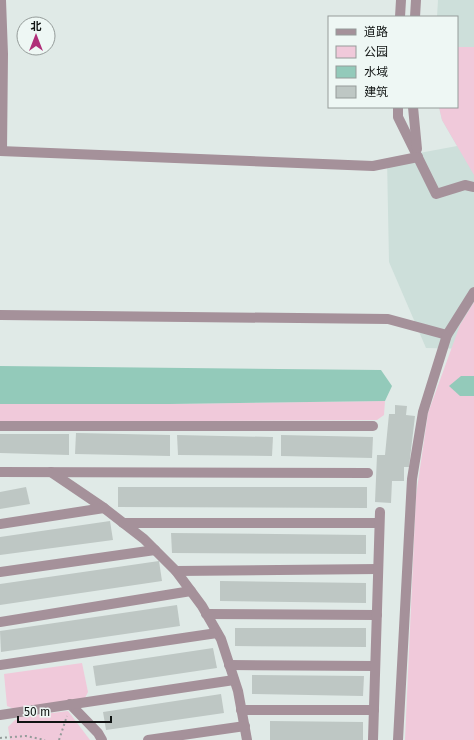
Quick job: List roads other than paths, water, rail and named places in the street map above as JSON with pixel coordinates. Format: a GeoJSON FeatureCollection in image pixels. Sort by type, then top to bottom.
{"type":"FeatureCollection","features":[{"type":"Feature","properties":{"kind":"street"},"geometry":{"type":"LineString","coordinates":[[1,0],[3,54],[1,151],[373,166],[418,157]]}},
{"type":"Feature","properties":{"kind":"street"},"geometry":{"type":"LineString","coordinates":[[400,16],[401,0]]}},
{"type":"Feature","properties":{"kind":"street"},"geometry":{"type":"LineString","coordinates":[[415,16],[416,0]]}},
{"type":"Feature","properties":{"kind":"street"},"geometry":{"type":"LineString","coordinates":[[398,108],[398,117],[436,194],[465,186],[474,187]]}},
{"type":"Feature","properties":{"kind":"street"},"geometry":{"type":"LineString","coordinates":[[413,108],[418,157]]}},
{"type":"Feature","properties":{"kind":"street"},"geometry":{"type":"LineString","coordinates":[[398,740],[412,479],[423,412],[447,336],[474,292]]}},
{"type":"Feature","properties":{"kind":"street"},"geometry":{"type":"LineString","coordinates":[[0,315],[388,319],[447,336]]}},
{"type":"Feature","properties":{"kind":"street"},"geometry":{"type":"LineString","coordinates":[[0,426],[373,426]]}},
{"type":"Feature","properties":{"kind":"street"},"geometry":{"type":"LineString","coordinates":[[0,472],[368,473]]}},
{"type":"Feature","properties":{"kind":"street"},"geometry":{"type":"LineString","coordinates":[[51,472],[104,508],[144,539],[176,571],[206,614],[221,639],[242,710],[247,740]]}},
{"type":"Feature","properties":{"kind":"street"},"geometry":{"type":"LineString","coordinates":[[0,524],[104,508]]}},
{"type":"Feature","properties":{"kind":"street"},"geometry":{"type":"LineString","coordinates":[[373,740],[380,512]]}},
{"type":"Feature","properties":{"kind":"street"},"geometry":{"type":"LineString","coordinates":[[123,523],[380,523]]}},
{"type":"Feature","properties":{"kind":"street"},"geometry":{"type":"LineString","coordinates":[[0,572],[155,550]]}},
{"type":"Feature","properties":{"kind":"street"},"geometry":{"type":"LineString","coordinates":[[176,571],[378,569]]}},
{"type":"Feature","properties":{"kind":"street"},"geometry":{"type":"LineString","coordinates":[[0,622],[190,591]]}},
{"type":"Feature","properties":{"kind":"street"},"geometry":{"type":"LineString","coordinates":[[206,614],[377,614]]}},
{"type":"Feature","properties":{"kind":"street"},"geometry":{"type":"LineString","coordinates":[[0,665],[217,633]]}},
{"type":"Feature","properties":{"kind":"street"},"geometry":{"type":"LineString","coordinates":[[229,665],[375,666]]}},
{"type":"Feature","properties":{"kind":"street"},"geometry":{"type":"LineString","coordinates":[[0,715],[234,680]]}},
{"type":"Feature","properties":{"kind":"street"},"geometry":{"type":"LineString","coordinates":[[70,704],[98,733],[102,740]]}},
{"type":"Feature","properties":{"kind":"street"},"geometry":{"type":"LineString","coordinates":[[242,710],[374,710]]}},
{"type":"Feature","properties":{"kind":"street"},"geometry":{"type":"LineString","coordinates":[[148,740],[244,726]]}},
{"type":"Feature","properties":{"kind":"water"},"geometry":{"type":"Polygon","coordinates":[[[0,366],[381,370],[392,386],[385,401],[170,404],[0,404],[0,366]]]}},
{"type":"Feature","properties":{"kind":"water"},"geometry":{"type":"Polygon","coordinates":[[[461,376],[474,376],[474,396],[460,396],[449,386],[461,376]]]}}]}
